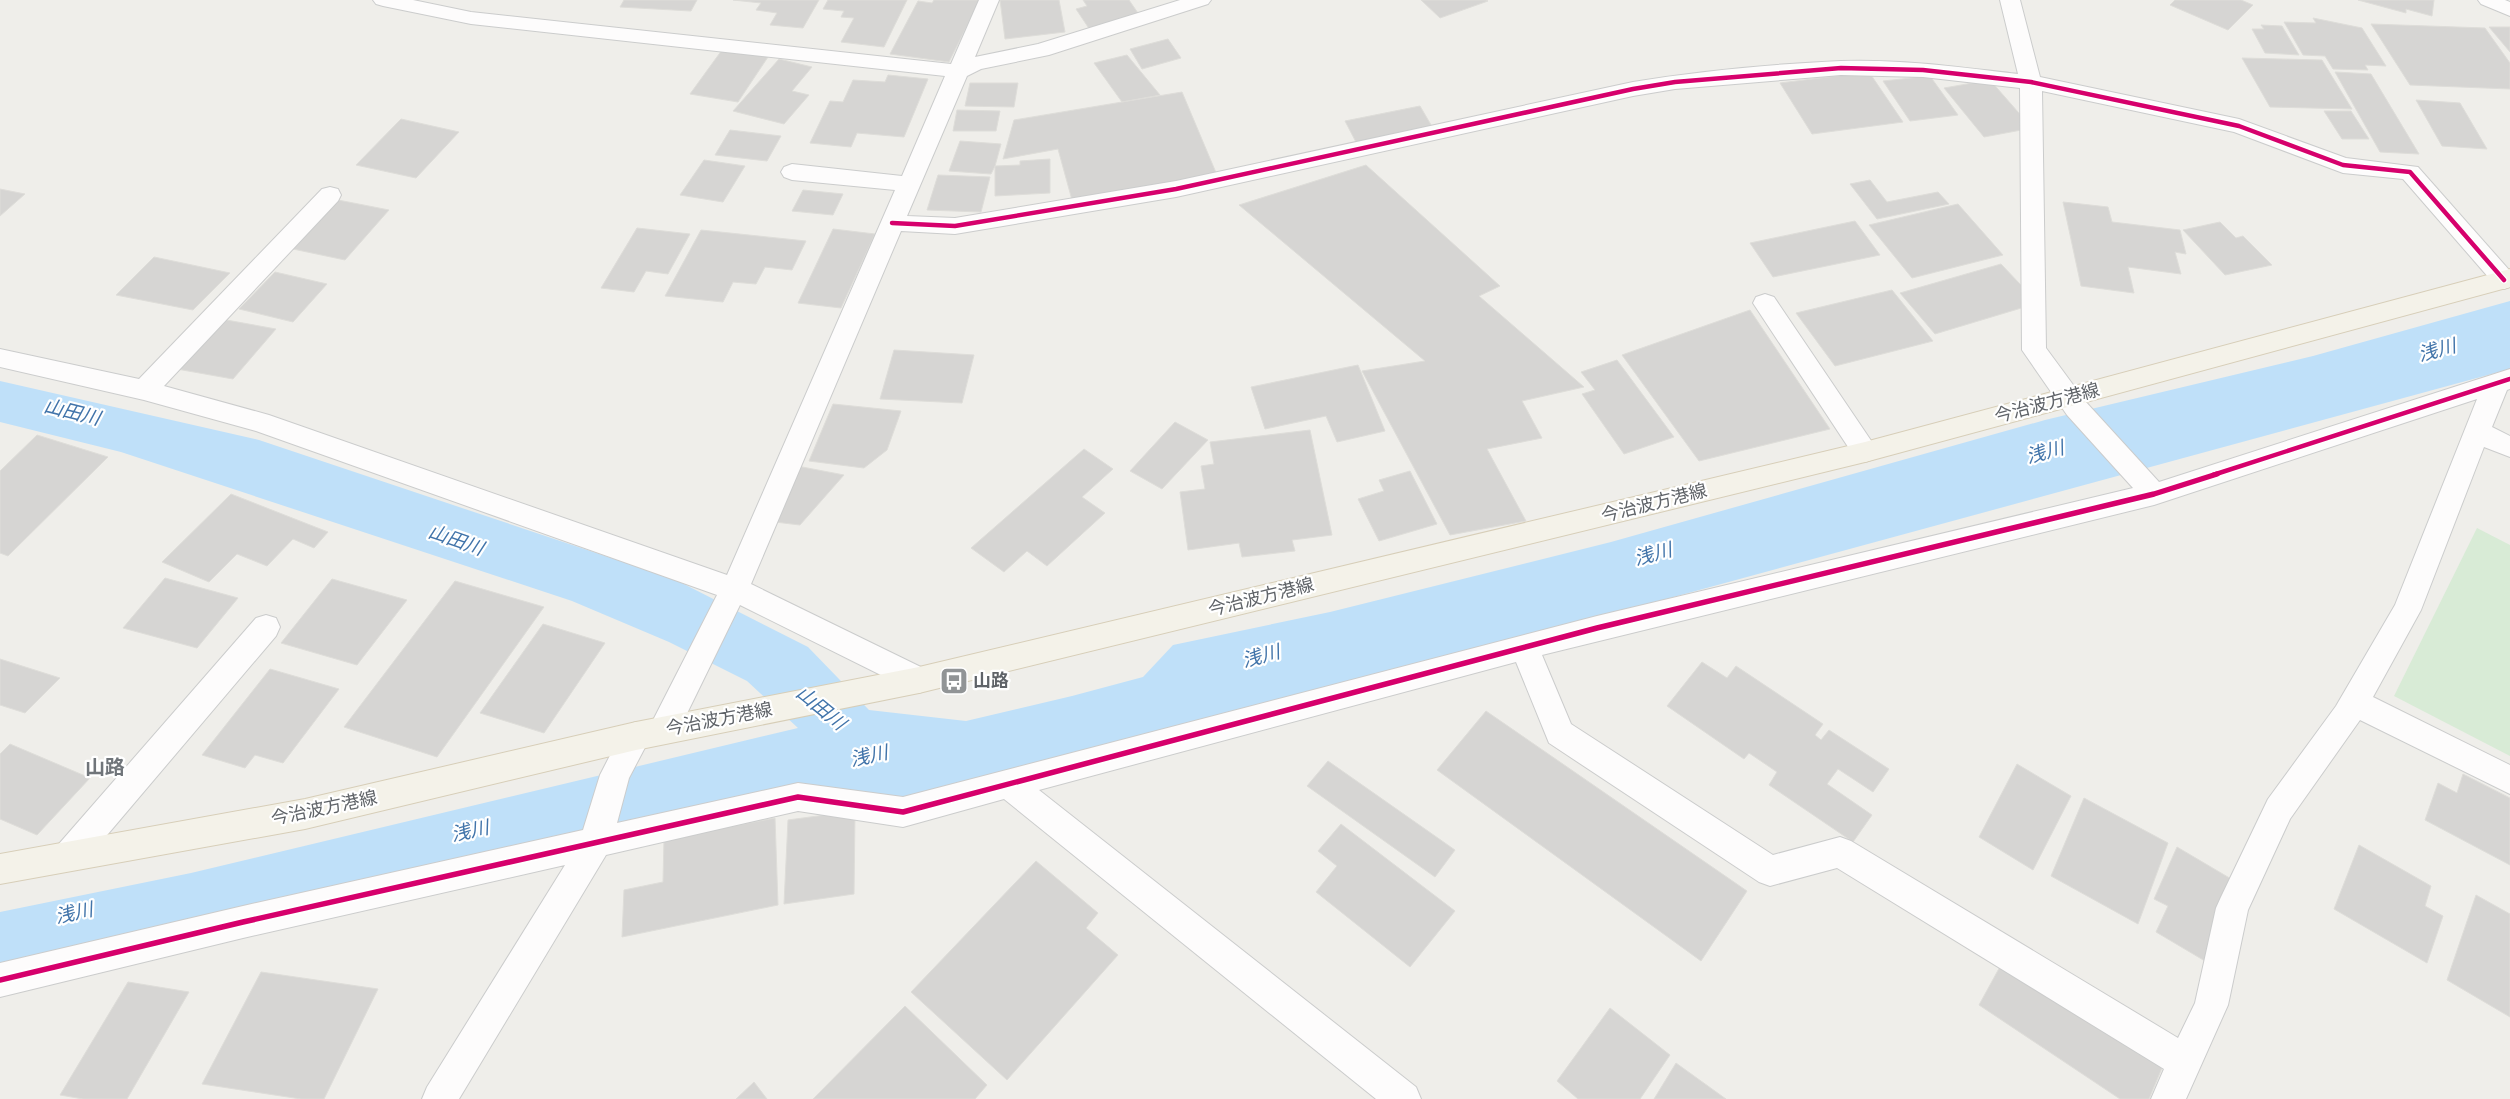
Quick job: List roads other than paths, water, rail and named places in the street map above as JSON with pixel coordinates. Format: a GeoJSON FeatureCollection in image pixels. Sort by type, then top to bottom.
{"type":"FeatureCollection","features":[{"type":"Feature","properties":{"kind":"main road","name":"今治波方港線"},"geometry":{"type":"LineString","coordinates":[[0,868],[305,814],[654,731],[919,680],[2072,403],[2507,279]]}},
{"type":"Feature","properties":{"kind":"street"},"geometry":{"type":"LineString","coordinates":[[383,0],[472,18],[959,71],[975,64],[1042,50],[1201,0]]}},
{"type":"Feature","properties":{"kind":"street"},"geometry":{"type":"LineString","coordinates":[[439,1099],[595,844],[615,775],[654,731],[733,590],[989,0]]}},
{"type":"Feature","properties":{"kind":"street"},"geometry":{"type":"LineString","coordinates":[[2010,0],[2031,82],[2034,350],[2072,403],[2150,490]]}},
{"type":"Feature","properties":{"kind":"street"},"geometry":{"type":"LineString","coordinates":[[2488,0],[2510,10]]}},
{"type":"Feature","properties":{"kind":"street"},"geometry":{"type":"LineString","coordinates":[[892,223],[956,226],[1176,189],[1633,89],[1675,82],[1842,68],[1923,70],[2031,82],[2239,126],[2342,165],[2410,172],[2507,279]]}},
{"type":"Feature","properties":{"kind":"street"},"geometry":{"type":"LineString","coordinates":[[792,172],[909,184]]}},
{"type":"Feature","properties":{"kind":"street"},"geometry":{"type":"LineString","coordinates":[[144,390],[330,195]]}},
{"type":"Feature","properties":{"kind":"street"},"geometry":{"type":"LineString","coordinates":[[1765,303],[1865,452]]}},
{"type":"Feature","properties":{"kind":"street"},"geometry":{"type":"LineString","coordinates":[[0,358],[144,390],[260,422],[733,590],[919,680]]}},
{"type":"Feature","properties":{"kind":"street"},"geometry":{"type":"LineString","coordinates":[[2168,1099],[2212,1005],[2232,908],[2279,809],[2354,702],[2407,610],[2477,432],[2504,381]]}},
{"type":"Feature","properties":{"kind":"street"},"geometry":{"type":"LineString","coordinates":[[0,980],[252,920],[595,844],[798,796],[903,812],[1524,647],[2150,490],[2504,381]]}},
{"type":"Feature","properties":{"kind":"street"},"geometry":{"type":"LineString","coordinates":[[2477,432],[2510,447]]}},
{"type":"Feature","properties":{"kind":"street"},"geometry":{"type":"LineString","coordinates":[[69,856],[266,627]]}},
{"type":"Feature","properties":{"kind":"street"},"geometry":{"type":"LineString","coordinates":[[1524,647],[1560,733],[1770,871],[1840,852],[2185,1062]]}},
{"type":"Feature","properties":{"kind":"street"},"geometry":{"type":"LineString","coordinates":[[2354,702],[2510,780]]}},
{"type":"Feature","properties":{"kind":"street"},"geometry":{"type":"LineString","coordinates":[[1008,784],[1404,1099]]}},
{"type":"Feature","properties":{"kind":"water"},"geometry":{"type":"Polygon","coordinates":[[[2510,301],[2510,369],[1494,646],[892,800],[806,785],[0,970],[0,912],[191,873],[798,728],[747,681],[669,642],[572,601],[121,452],[0,422],[0,381],[259,440],[674,579],[808,647],[869,710],[966,721],[1143,677],[1173,645],[1330,612],[1611,542],[2045,420],[2313,356],[2510,301]]]}},
{"type":"Feature","properties":{"kind":"place","name":"山路"},"geometry":{"type":"Point","coordinates":[954,681]}},
{"type":"Feature","properties":{"kind":"district","name":"山路"},"geometry":{"type":"Point","coordinates":[105,767]}},
{"type":"Feature","properties":{"kind":"water label","name":"浅川"},"geometry":{"type":"Point","coordinates":[2437,350]}},
{"type":"Feature","properties":{"kind":"water label","name":"山田川"},"geometry":{"type":"Point","coordinates":[72,412]}},
{"type":"Feature","properties":{"kind":"water label","name":"浅川"},"geometry":{"type":"Point","coordinates":[2045,452]}},
{"type":"Feature","properties":{"kind":"water label","name":"山田川"},"geometry":{"type":"Point","coordinates":[456,540]}},
{"type":"Feature","properties":{"kind":"water label","name":"浅川"},"geometry":{"type":"Point","coordinates":[1653,554]}},
{"type":"Feature","properties":{"kind":"water label","name":"浅川"},"geometry":{"type":"Point","coordinates":[1261,656]}},
{"type":"Feature","properties":{"kind":"water label","name":"山田川"},"geometry":{"type":"Point","coordinates":[821,708]}},
{"type":"Feature","properties":{"kind":"water label","name":"浅川"},"geometry":{"type":"Point","coordinates":[869,756]}},
{"type":"Feature","properties":{"kind":"water label","name":"浅川"},"geometry":{"type":"Point","coordinates":[470,831]}},
{"type":"Feature","properties":{"kind":"water label","name":"浅川"},"geometry":{"type":"Point","coordinates":[74,913]}}]}
